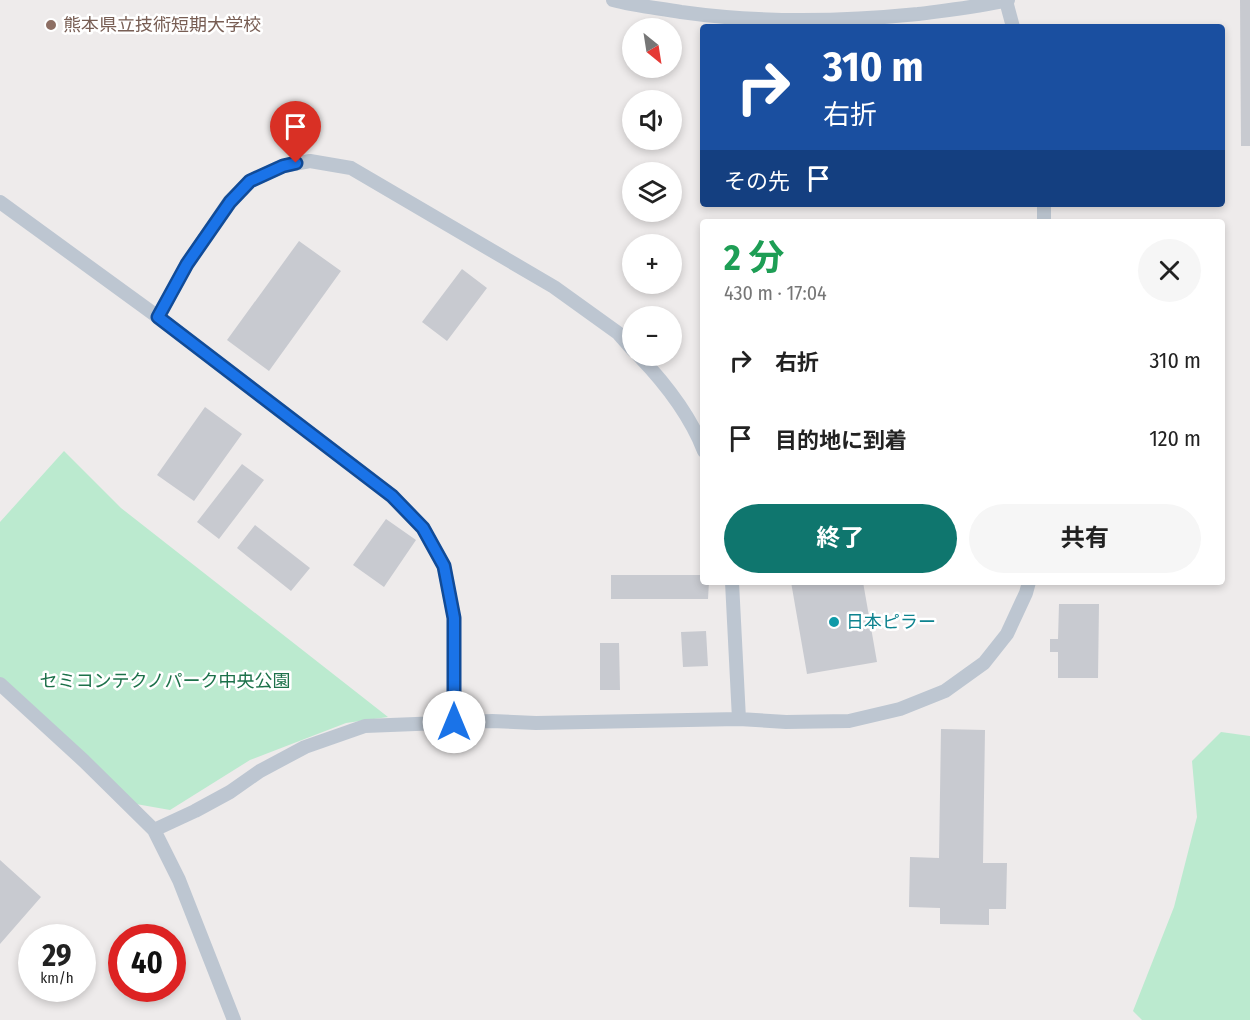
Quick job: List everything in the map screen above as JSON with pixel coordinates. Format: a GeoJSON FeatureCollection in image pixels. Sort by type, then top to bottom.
{"type":"FeatureCollection","features":[{"type":"Feature","properties":{"kind":"street"},"geometry":{"type":"LineString","coordinates":[[613,0],[728,18],[813,20],[887,17],[1007,0],[1012,24]]}},
{"type":"Feature","properties":{"kind":"street"},"geometry":{"type":"LineString","coordinates":[[158,317],[187,264],[230,202],[250,181],[283,166],[310,161],[351,168],[554,287],[622,338]]}},
{"type":"Feature","properties":{"kind":"street"},"geometry":{"type":"LineString","coordinates":[[0,202],[158,317],[392,496],[423,528],[444,566],[454,618],[454,722]]}},
{"type":"Feature","properties":{"kind":"street"},"geometry":{"type":"LineString","coordinates":[[649,366],[661,379],[700,441]]}},
{"type":"Feature","properties":{"kind":"street"},"geometry":{"type":"LineString","coordinates":[[732,585],[739,719]]}},
{"type":"Feature","properties":{"kind":"street"},"geometry":{"type":"LineString","coordinates":[[154,830],[212,802],[260,771],[305,747],[365,726],[454,722],[536,723],[739,719],[786,722],[849,721],[900,709],[945,691],[984,663],[1007,634],[1028,585]]}},
{"type":"Feature","properties":{"kind":"street"},"geometry":{"type":"LineString","coordinates":[[0,684],[84,761],[154,830],[179,880],[234,1020]]}},
{"type":"Feature","properties":{"kind":"green space","name":"セミコンテクノパーク中央公園"},"geometry":{"type":"Polygon","coordinates":[[[64,451],[121,508],[388,717],[346,723],[250,760],[170,810],[136,804],[0,680],[0,522],[64,451]]]}},
{"type":"Feature","properties":{"kind":"green space"},"geometry":{"type":"Polygon","coordinates":[[[1221,732],[1250,736],[1250,1020],[1142,1020],[1133,1011],[1174,907],[1197,817],[1192,761],[1221,732]]]}},
{"type":"Feature","properties":{"kind":"building"},"geometry":{"type":"Polygon","coordinates":[[[1240,0],[1250,0],[1250,146],[1241,146],[1240,0]]]}},
{"type":"Feature","properties":{"kind":"building"},"geometry":{"type":"Polygon","coordinates":[[[299,241],[341,271],[269,371],[227,340],[299,241]]]}},
{"type":"Feature","properties":{"kind":"building"},"geometry":{"type":"Polygon","coordinates":[[[462,269],[487,288],[447,341],[422,322],[462,269]]]}},
{"type":"Feature","properties":{"kind":"building"},"geometry":{"type":"Polygon","coordinates":[[[205,407],[242,434],[194,501],[157,475],[205,407]]]}},
{"type":"Feature","properties":{"kind":"building"},"geometry":{"type":"Polygon","coordinates":[[[242,464],[264,480],[219,539],[197,522],[242,464]]]}},
{"type":"Feature","properties":{"kind":"building"},"geometry":{"type":"Polygon","coordinates":[[[386,519],[416,540],[384,587],[353,565],[386,519]]]}},
{"type":"Feature","properties":{"kind":"building"},"geometry":{"type":"Polygon","coordinates":[[[255,525],[310,568],[291,591],[237,548],[255,525]]]}},
{"type":"Feature","properties":{"kind":"building"},"geometry":{"type":"Polygon","coordinates":[[[611,575],[700,575],[700,585],[709,585],[708,599],[611,599],[611,575]]]}},
{"type":"Feature","properties":{"kind":"building","name":"日本ピラー"},"geometry":{"type":"Polygon","coordinates":[[[792,585],[864,585],[877,662],[807,674],[792,585]]]}},
{"type":"Feature","properties":{"kind":"building"},"geometry":{"type":"Polygon","coordinates":[[[1059,604],[1099,604],[1098,678],[1058,678],[1058,652],[1050,652],[1050,639],[1058,639],[1059,604]]]}},
{"type":"Feature","properties":{"kind":"building"},"geometry":{"type":"Polygon","coordinates":[[[706,631],[708,666],[683,667],[681,632],[706,631]]]}},
{"type":"Feature","properties":{"kind":"building"},"geometry":{"type":"Polygon","coordinates":[[[600,643],[619,643],[620,690],[600,690],[600,643]]]}},
{"type":"Feature","properties":{"kind":"building"},"geometry":{"type":"Polygon","coordinates":[[[941,729],[985,730],[983,863],[1007,863],[1006,909],[989,909],[989,925],[940,924],[940,908],[909,907],[910,857],[939,858],[941,729]]]}},
{"type":"Feature","properties":{"kind":"building"},"geometry":{"type":"Polygon","coordinates":[[[0,860],[41,897],[0,944],[0,860]]]}},
{"type":"Feature","properties":{"kind":"place","name":"熊本県立技術短期大学校"},"geometry":{"type":"Point","coordinates":[51,25]}},
{"type":"Feature","properties":{"kind":"place","name":"日本ピラー"},"geometry":{"type":"Point","coordinates":[834,622]}},
{"type":"Feature","properties":{"kind":"route"},"geometry":{"type":"LineString","coordinates":[[296,163],[283,166],[250,181],[230,202],[187,264],[158,317],[392,496],[423,528],[444,566],[454,618],[454,722]]}}]}
